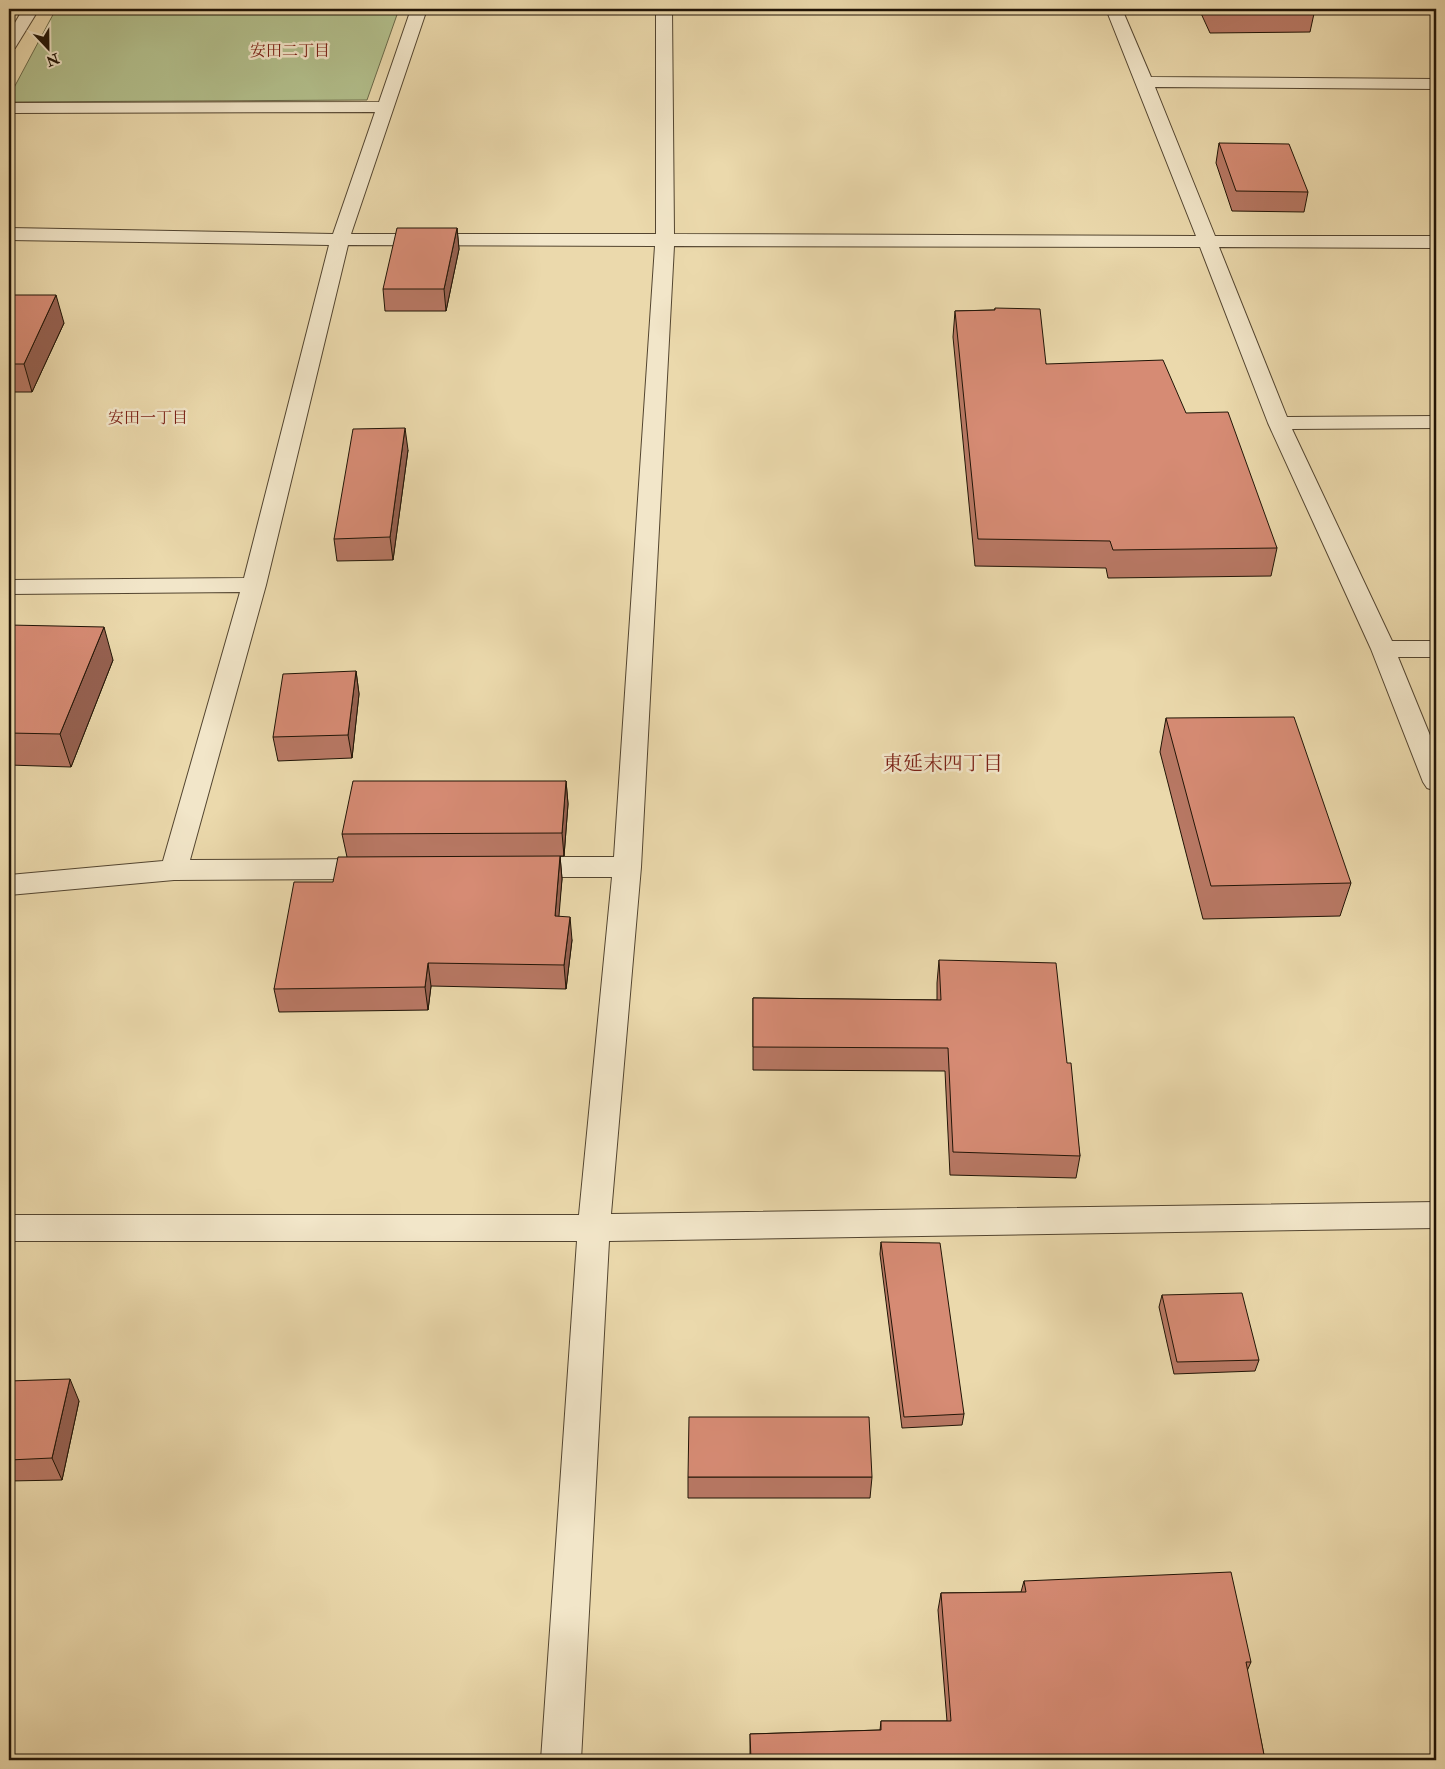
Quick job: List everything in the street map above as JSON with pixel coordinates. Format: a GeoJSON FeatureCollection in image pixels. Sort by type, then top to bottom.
{"type":"FeatureCollection","features":[{"type":"Feature","properties":{"kind":"street"},"geometry":{"type":"LineString","coordinates":[[9,45],[31,9]]}},
{"type":"Feature","properties":{"kind":"street"},"geometry":{"type":"LineString","coordinates":[[174,870],[254,585],[340,239],[419,9]]}},
{"type":"Feature","properties":{"kind":"street"},"geometry":{"type":"LineString","coordinates":[[561,1760],[594,1228],[627,866],[665,239],[664,9]]}},
{"type":"Feature","properties":{"kind":"street"},"geometry":{"type":"LineString","coordinates":[[1114,9],[1145,82],[1279,423],[1383,649],[1436,782]]}},
{"type":"Feature","properties":{"kind":"street"},"geometry":{"type":"LineString","coordinates":[[1145,82],[1436,84]]}},
{"type":"Feature","properties":{"kind":"street"},"geometry":{"type":"LineString","coordinates":[[9,108],[385,107]]}},
{"type":"Feature","properties":{"kind":"street"},"geometry":{"type":"LineString","coordinates":[[9,234],[340,239],[1436,242]]}},
{"type":"Feature","properties":{"kind":"street"},"geometry":{"type":"LineString","coordinates":[[1279,423],[1436,422]]}},
{"type":"Feature","properties":{"kind":"street"},"geometry":{"type":"LineString","coordinates":[[9,587],[254,585]]}},
{"type":"Feature","properties":{"kind":"street"},"geometry":{"type":"LineString","coordinates":[[1383,649],[1436,648]]}},
{"type":"Feature","properties":{"kind":"street"},"geometry":{"type":"LineString","coordinates":[[499,868],[627,866]]}},
{"type":"Feature","properties":{"kind":"street"},"geometry":{"type":"LineString","coordinates":[[9,885],[174,870],[400,868]]}},
{"type":"Feature","properties":{"kind":"street"},"geometry":{"type":"LineString","coordinates":[[9,1228],[594,1228],[1436,1215]]}},
{"type":"Feature","properties":{"kind":"green space"},"geometry":{"type":"Polygon","coordinates":[[[56,9],[399,9],[367,100],[9,102],[9,97],[56,9]]]}},
{"type":"Feature","properties":{"kind":"building"},"geometry":{"type":"Polygon","coordinates":[[[1219,143],[1289,144],[1308,192],[1236,191],[1219,143]]]}},
{"type":"Feature","properties":{"kind":"building"},"geometry":{"type":"Polygon","coordinates":[[[397,228],[457,228],[444,289],[383,289],[397,228]]]}},
{"type":"Feature","properties":{"kind":"building"},"geometry":{"type":"Polygon","coordinates":[[[9,295],[56,295],[24,364],[9,364],[9,295]]]}},
{"type":"Feature","properties":{"kind":"building"},"geometry":{"type":"Polygon","coordinates":[[[995,308],[1040,309],[1046,364],[1163,360],[1186,413],[1228,412],[1277,548],[1113,550],[1110,541],[978,539],[955,311],[995,310],[995,308]]]}},
{"type":"Feature","properties":{"kind":"building"},"geometry":{"type":"Polygon","coordinates":[[[405,428],[390,537],[334,539],[353,429],[405,428]]]}},
{"type":"Feature","properties":{"kind":"building"},"geometry":{"type":"Polygon","coordinates":[[[9,625],[104,627],[60,734],[9,733],[9,625]]]}},
{"type":"Feature","properties":{"kind":"building"},"geometry":{"type":"Polygon","coordinates":[[[356,671],[348,735],[273,737],[283,674],[356,671]]]}},
{"type":"Feature","properties":{"kind":"building"},"geometry":{"type":"Polygon","coordinates":[[[1294,717],[1351,883],[1211,886],[1166,718],[1294,717]]]}},
{"type":"Feature","properties":{"kind":"building"},"geometry":{"type":"Polygon","coordinates":[[[353,781],[566,781],[562,833],[342,834],[353,781]]]}},
{"type":"Feature","properties":{"kind":"building"},"geometry":{"type":"Polygon","coordinates":[[[560,856],[555,916],[570,917],[564,965],[428,963],[425,987],[274,989],[294,882],[333,882],[338,857],[560,856]]]}},
{"type":"Feature","properties":{"kind":"building"},"geometry":{"type":"Polygon","coordinates":[[[939,960],[1056,963],[1067,1063],[1071,1063],[1080,1156],[953,1152],[948,1048],[753,1047],[753,998],[941,1000],[939,960]]]}},
{"type":"Feature","properties":{"kind":"building"},"geometry":{"type":"Polygon","coordinates":[[[881,1242],[940,1243],[964,1414],[904,1417],[881,1242]]]}},
{"type":"Feature","properties":{"kind":"building"},"geometry":{"type":"Polygon","coordinates":[[[1242,1293],[1259,1360],[1177,1362],[1162,1295],[1242,1293]]]}},
{"type":"Feature","properties":{"kind":"building"},"geometry":{"type":"Polygon","coordinates":[[[70,1379],[52,1458],[9,1460],[9,1381],[70,1379]]]}},
{"type":"Feature","properties":{"kind":"building"},"geometry":{"type":"Polygon","coordinates":[[[689,1417],[869,1417],[872,1477],[688,1477],[689,1417]]]}},
{"type":"Feature","properties":{"kind":"building"},"geometry":{"type":"Polygon","coordinates":[[[1231,1572],[1251,1662],[1246,1662],[1265,1760],[751,1760],[750,1734],[881,1730],[881,1721],[951,1721],[941,1593],[1026,1592],[1024,1581],[1231,1572]]]}},
{"type":"Feature","properties":{"kind":"district","name":"安田二丁目"},"geometry":{"type":"Point","coordinates":[290,50]}},
{"type":"Feature","properties":{"kind":"district","name":"安田一丁目"},"geometry":{"type":"Point","coordinates":[148,417]}},
{"type":"Feature","properties":{"kind":"district","name":"東延末四丁目"},"geometry":{"type":"Point","coordinates":[943,763]}}]}
